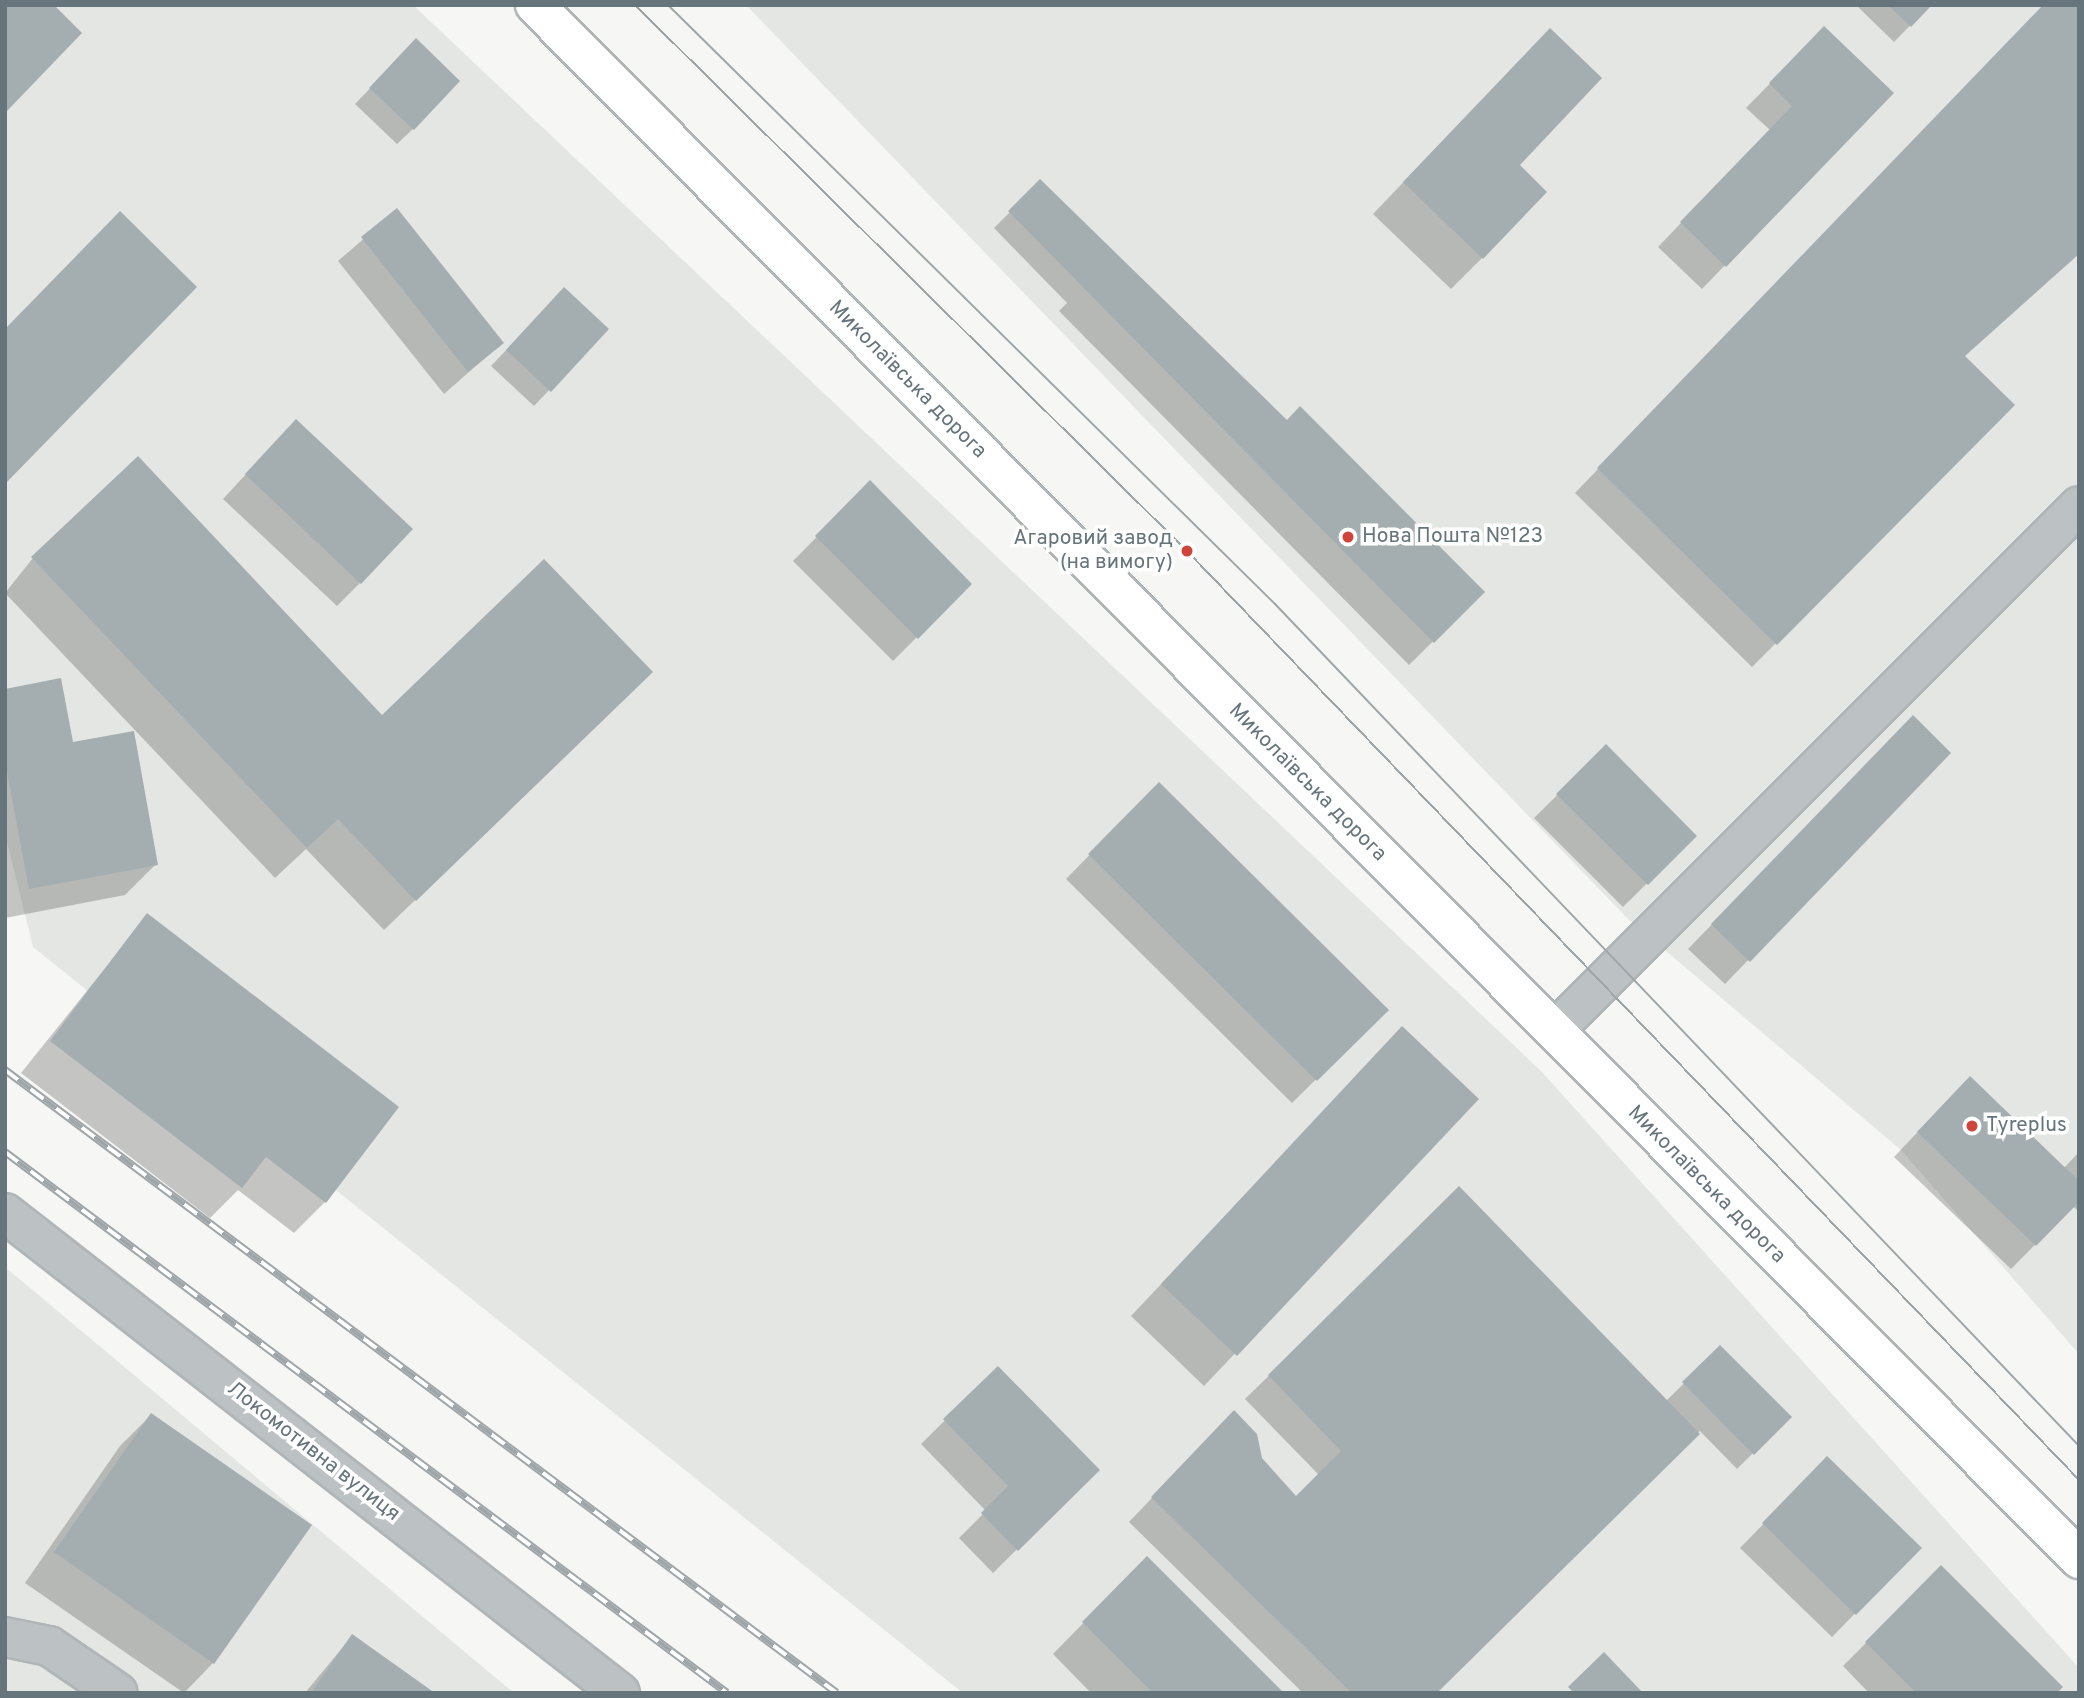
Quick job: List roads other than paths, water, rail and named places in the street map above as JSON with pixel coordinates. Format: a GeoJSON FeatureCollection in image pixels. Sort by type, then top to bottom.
{"type":"FeatureCollection","features":[{"type":"Feature","properties":{"kind":"main road","name":"Миколаївська дорога"},"geometry":{"type":"LineString","coordinates":[[535,5],[2079,1559]]}},
{"type":"Feature","properties":{"kind":"street"},"geometry":{"type":"LineString","coordinates":[[1554,1031],[2079,506]]}},
{"type":"Feature","properties":{"kind":"street","name":"Локомотивна вулиця"},"geometry":{"type":"LineString","coordinates":[[5,1213],[620,1693]]}},
{"type":"Feature","properties":{"kind":"street"},"geometry":{"type":"LineString","coordinates":[[5,1637],[49,1646],[118,1693]]}},
{"type":"Feature","properties":{"kind":"tram line"},"geometry":{"type":"LineString","coordinates":[[635,5],[1187,551],[2079,1480]]}},
{"type":"Feature","properties":{"kind":"tram line"},"geometry":{"type":"LineString","coordinates":[[668,5],[1275,604],[2079,1446]]}},
{"type":"Feature","properties":{"kind":"railway"},"geometry":{"type":"LineString","coordinates":[[5,1070],[837,1693]]}},
{"type":"Feature","properties":{"kind":"railway"},"geometry":{"type":"LineString","coordinates":[[5,1152],[727,1693]]}},
{"type":"Feature","properties":{"kind":"place","name":"Нова Пошта №123"},"geometry":{"type":"Point","coordinates":[1348,537]}},
{"type":"Feature","properties":{"kind":"place","name":"Агаровий завод (на вимогу)"},"geometry":{"type":"Point","coordinates":[1187,551]}},
{"type":"Feature","properties":{"kind":"place","name":"Tyreplus"},"geometry":{"type":"Point","coordinates":[1972,1126]}}]}
